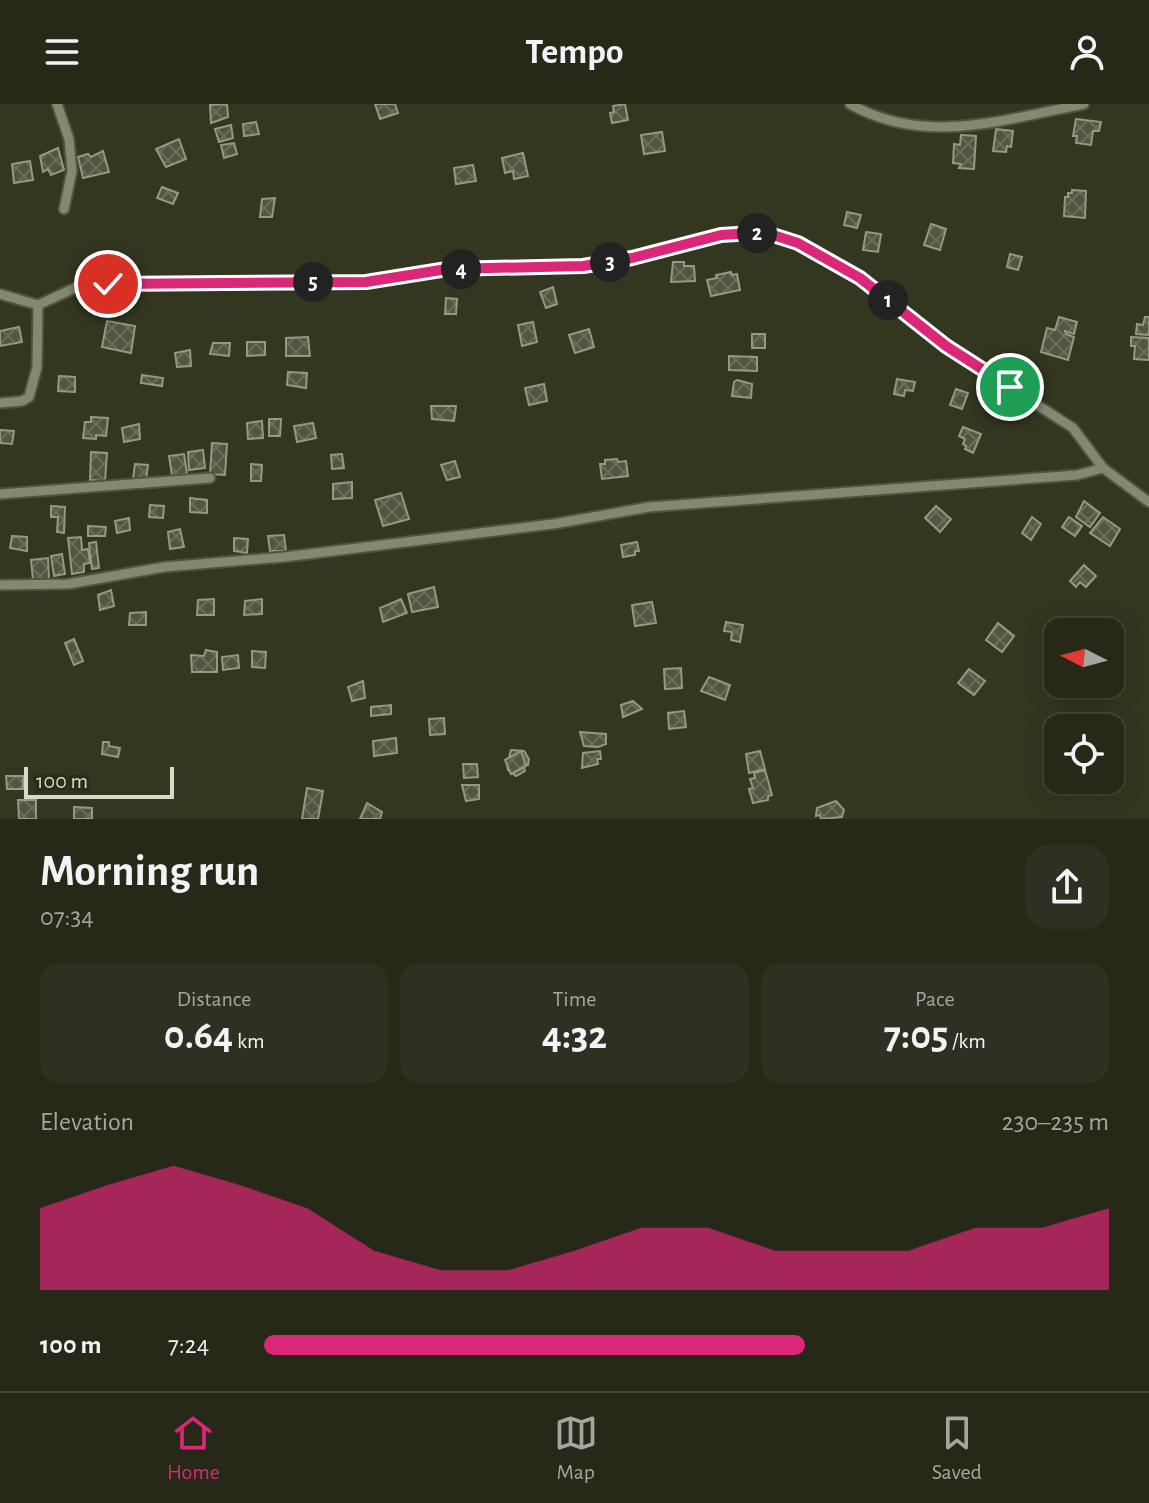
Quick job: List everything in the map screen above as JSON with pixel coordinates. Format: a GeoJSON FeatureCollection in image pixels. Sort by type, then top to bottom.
{"type":"FeatureCollection","features":[{"type":"Feature","properties":{"kind":"street"},"geometry":{"type":"LineString","coordinates":[[57,104],[69,139],[72,171],[64,209]]}},
{"type":"Feature","properties":{"kind":"street"},"geometry":{"type":"LineString","coordinates":[[850,104],[876,117],[902,124],[939,128],[1084,104]]}},
{"type":"Feature","properties":{"kind":"street"},"geometry":{"type":"LineString","coordinates":[[0,294],[38,305],[79,286],[366,282],[447,269],[583,266],[632,258],[721,235],[773,235],[798,243],[860,278],[946,346],[1073,428],[1103,468],[1149,502]]}},
{"type":"Feature","properties":{"kind":"street"},"geometry":{"type":"LineString","coordinates":[[0,403],[22,401],[29,397],[37,367],[38,305]]}},
{"type":"Feature","properties":{"kind":"street"},"geometry":{"type":"LineString","coordinates":[[0,585],[68,584],[164,567],[284,557],[537,526],[649,507],[1077,475],[1103,468]]}},
{"type":"Feature","properties":{"kind":"street"},"geometry":{"type":"LineString","coordinates":[[0,494],[210,478]]}},
{"type":"Feature","properties":{"kind":"building"},"geometry":{"type":"Polygon","coordinates":[[[227,104],[228,117],[211,123],[210,105],[227,104]]]}},
{"type":"Feature","properties":{"kind":"building"},"geometry":{"type":"Polygon","coordinates":[[[375,104],[395,104],[398,113],[380,119],[375,104]]]}},
{"type":"Feature","properties":{"kind":"building"},"geometry":{"type":"Polygon","coordinates":[[[625,104],[628,120],[612,123],[610,113],[614,112],[613,106],[625,104]]]}},
{"type":"Feature","properties":{"kind":"building"},"geometry":{"type":"Polygon","coordinates":[[[1076,119],[1101,122],[1099,131],[1093,131],[1091,145],[1076,143],[1077,136],[1073,136],[1076,119]]]}},
{"type":"Feature","properties":{"kind":"building"},"geometry":{"type":"Polygon","coordinates":[[[256,122],[259,134],[244,136],[243,124],[256,122]]]}},
{"type":"Feature","properties":{"kind":"building"},"geometry":{"type":"Polygon","coordinates":[[[231,125],[233,138],[219,142],[215,129],[231,125]]]}},
{"type":"Feature","properties":{"kind":"building"},"geometry":{"type":"Polygon","coordinates":[[[996,129],[1013,131],[1011,147],[1007,146],[1006,152],[993,151],[996,129]]]}},
{"type":"Feature","properties":{"kind":"building"},"geometry":{"type":"Polygon","coordinates":[[[662,132],[665,151],[644,154],[641,135],[662,132]]]}},
{"type":"Feature","properties":{"kind":"building"},"geometry":{"type":"Polygon","coordinates":[[[961,135],[976,136],[974,169],[959,168],[961,164],[953,163],[954,144],[960,145],[961,135]]]}},
{"type":"Feature","properties":{"kind":"building"},"geometry":{"type":"Polygon","coordinates":[[[179,139],[186,159],[166,167],[156,149],[179,139]]]}},
{"type":"Feature","properties":{"kind":"building"},"geometry":{"type":"Polygon","coordinates":[[[234,143],[237,154],[224,158],[221,145],[234,143]]]}},
{"type":"Feature","properties":{"kind":"building"},"geometry":{"type":"Polygon","coordinates":[[[58,148],[64,170],[51,175],[48,169],[43,172],[40,156],[58,148]]]}},
{"type":"Feature","properties":{"kind":"building"},"geometry":{"type":"Polygon","coordinates":[[[103,151],[109,172],[83,178],[78,157],[88,154],[91,157],[103,151]]]}},
{"type":"Feature","properties":{"kind":"building"},"geometry":{"type":"Polygon","coordinates":[[[523,153],[528,176],[514,179],[513,171],[505,173],[502,158],[523,153]]]}},
{"type":"Feature","properties":{"kind":"building"},"geometry":{"type":"Polygon","coordinates":[[[30,161],[33,180],[14,183],[12,164],[30,161]]]}},
{"type":"Feature","properties":{"kind":"building"},"geometry":{"type":"Polygon","coordinates":[[[473,165],[476,181],[456,184],[454,168],[473,165]]]}},
{"type":"Feature","properties":{"kind":"building"},"geometry":{"type":"Polygon","coordinates":[[[162,187],[178,193],[173,204],[157,198],[162,187]]]}},
{"type":"Feature","properties":{"kind":"building"},"geometry":{"type":"Polygon","coordinates":[[[1072,190],[1086,191],[1085,218],[1064,216],[1065,197],[1072,190]]]}},
{"type":"Feature","properties":{"kind":"building"},"geometry":{"type":"Polygon","coordinates":[[[275,198],[272,217],[260,217],[262,199],[275,198]]]}},
{"type":"Feature","properties":{"kind":"building"},"geometry":{"type":"Polygon","coordinates":[[[847,212],[861,215],[857,228],[844,225],[847,212]]]}},
{"type":"Feature","properties":{"kind":"building"},"geometry":{"type":"Polygon","coordinates":[[[931,224],[946,229],[940,250],[924,245],[931,224]]]}},
{"type":"Feature","properties":{"kind":"building"},"geometry":{"type":"Polygon","coordinates":[[[866,232],[881,234],[878,252],[863,250],[866,232]]]}},
{"type":"Feature","properties":{"kind":"building"},"geometry":{"type":"Polygon","coordinates":[[[1010,254],[1022,257],[1018,270],[1007,267],[1010,254]]]}},
{"type":"Feature","properties":{"kind":"building"},"geometry":{"type":"Polygon","coordinates":[[[673,262],[694,266],[695,281],[671,282],[673,262]]]}},
{"type":"Feature","properties":{"kind":"building"},"geometry":{"type":"Polygon","coordinates":[[[731,272],[732,275],[737,274],[740,290],[711,296],[707,280],[731,272]]]}},
{"type":"Feature","properties":{"kind":"building"},"geometry":{"type":"Polygon","coordinates":[[[553,287],[557,304],[546,308],[540,292],[553,287]]]}},
{"type":"Feature","properties":{"kind":"building"},"geometry":{"type":"Polygon","coordinates":[[[446,298],[457,299],[456,314],[445,314],[446,298]]]}},
{"type":"Feature","properties":{"kind":"building"},"geometry":{"type":"Polygon","coordinates":[[[1059,317],[1077,322],[1074,334],[1065,331],[1074,337],[1068,360],[1041,352],[1047,328],[1055,330],[1059,317]]]}},
{"type":"Feature","properties":{"kind":"building"},"geometry":{"type":"Polygon","coordinates":[[[1145,317],[1149,317],[1149,335],[1136,334],[1137,324],[1143,325],[1145,317]]]}},
{"type":"Feature","properties":{"kind":"building"},"geometry":{"type":"Polygon","coordinates":[[[107,321],[135,326],[131,353],[102,347],[107,321]]]}},
{"type":"Feature","properties":{"kind":"building"},"geometry":{"type":"Polygon","coordinates":[[[533,322],[537,342],[522,346],[518,325],[533,322]]]}},
{"type":"Feature","properties":{"kind":"building"},"geometry":{"type":"Polygon","coordinates":[[[19,327],[22,342],[0,346],[0,331],[19,327]]]}},
{"type":"Feature","properties":{"kind":"building"},"geometry":{"type":"Polygon","coordinates":[[[589,329],[594,347],[575,353],[569,335],[589,329]]]}},
{"type":"Feature","properties":{"kind":"building"},"geometry":{"type":"Polygon","coordinates":[[[752,334],[765,334],[765,348],[752,348],[752,334]]]}},
{"type":"Feature","properties":{"kind":"building"},"geometry":{"type":"Polygon","coordinates":[[[308,337],[310,356],[286,356],[286,338],[308,337]]]}},
{"type":"Feature","properties":{"kind":"building"},"geometry":{"type":"Polygon","coordinates":[[[1131,337],[1149,338],[1149,360],[1134,359],[1135,346],[1131,346],[1131,337]]]}},
{"type":"Feature","properties":{"kind":"building"},"geometry":{"type":"Polygon","coordinates":[[[247,342],[265,342],[265,355],[247,356],[247,342]]]}},
{"type":"Feature","properties":{"kind":"building"},"geometry":{"type":"Polygon","coordinates":[[[213,343],[230,343],[229,356],[210,354],[213,343]]]}},
{"type":"Feature","properties":{"kind":"building"},"geometry":{"type":"Polygon","coordinates":[[[190,350],[191,366],[177,367],[175,353],[190,350]]]}},
{"type":"Feature","properties":{"kind":"building"},"geometry":{"type":"Polygon","coordinates":[[[729,356],[757,357],[757,371],[729,370],[729,356]]]}},
{"type":"Feature","properties":{"kind":"building"},"geometry":{"type":"Polygon","coordinates":[[[1019,362],[1037,368],[1030,388],[1015,384],[1017,377],[1014,376],[1019,362]]]}},
{"type":"Feature","properties":{"kind":"building"},"geometry":{"type":"Polygon","coordinates":[[[288,372],[307,373],[306,388],[287,385],[288,372]]]}},
{"type":"Feature","properties":{"kind":"building"},"geometry":{"type":"Polygon","coordinates":[[[142,375],[163,378],[162,386],[141,383],[142,375]]]}},
{"type":"Feature","properties":{"kind":"building"},"geometry":{"type":"Polygon","coordinates":[[[59,376],[75,377],[75,392],[58,391],[59,376]]]}},
{"type":"Feature","properties":{"kind":"building"},"geometry":{"type":"Polygon","coordinates":[[[897,379],[915,382],[913,391],[905,390],[904,396],[894,394],[897,379]]]}},
{"type":"Feature","properties":{"kind":"building"},"geometry":{"type":"Polygon","coordinates":[[[737,380],[752,384],[751,398],[732,396],[737,380]]]}},
{"type":"Feature","properties":{"kind":"building"},"geometry":{"type":"Polygon","coordinates":[[[544,384],[547,401],[529,405],[525,388],[544,384]]]}},
{"type":"Feature","properties":{"kind":"building"},"geometry":{"type":"Polygon","coordinates":[[[956,389],[968,393],[962,409],[950,405],[956,389]]]}},
{"type":"Feature","properties":{"kind":"building"},"geometry":{"type":"Polygon","coordinates":[[[431,406],[456,406],[454,421],[432,419],[431,406]]]}},
{"type":"Feature","properties":{"kind":"building"},"geometry":{"type":"Polygon","coordinates":[[[91,417],[108,418],[106,436],[83,438],[85,422],[91,422],[91,417]]]}},
{"type":"Feature","properties":{"kind":"building"},"geometry":{"type":"Polygon","coordinates":[[[269,419],[281,419],[280,436],[269,436],[269,419]]]}},
{"type":"Feature","properties":{"kind":"building"},"geometry":{"type":"Polygon","coordinates":[[[262,421],[263,438],[248,439],[247,423],[262,421]]]}},
{"type":"Feature","properties":{"kind":"building"},"geometry":{"type":"Polygon","coordinates":[[[313,423],[316,438],[297,442],[294,426],[313,423]]]}},
{"type":"Feature","properties":{"kind":"building"},"geometry":{"type":"Polygon","coordinates":[[[139,424],[140,439],[124,442],[122,428],[139,424]]]}},
{"type":"Feature","properties":{"kind":"building"},"geometry":{"type":"Polygon","coordinates":[[[963,427],[981,434],[973,453],[965,449],[965,439],[959,436],[963,427]]]}},
{"type":"Feature","properties":{"kind":"building"},"geometry":{"type":"Polygon","coordinates":[[[0,430],[14,431],[12,444],[0,443],[0,430]]]}},
{"type":"Feature","properties":{"kind":"building"},"geometry":{"type":"Polygon","coordinates":[[[212,443],[227,444],[225,475],[210,474],[212,443]]]}},
{"type":"Feature","properties":{"kind":"building"},"geometry":{"type":"Polygon","coordinates":[[[203,450],[205,468],[189,470],[188,452],[203,450]]]}},
{"type":"Feature","properties":{"kind":"building"},"geometry":{"type":"Polygon","coordinates":[[[91,452],[107,453],[105,481],[90,480],[91,452]]]}},
{"type":"Feature","properties":{"kind":"building"},"geometry":{"type":"Polygon","coordinates":[[[184,454],[187,474],[172,476],[169,456],[184,454]]]}},
{"type":"Feature","properties":{"kind":"building"},"geometry":{"type":"Polygon","coordinates":[[[342,454],[344,468],[332,469],[331,455],[342,454]]]}},
{"type":"Feature","properties":{"kind":"building"},"geometry":{"type":"Polygon","coordinates":[[[617,459],[618,462],[626,461],[628,476],[602,479],[600,464],[605,464],[605,460],[617,459]]]}},
{"type":"Feature","properties":{"kind":"building"},"geometry":{"type":"Polygon","coordinates":[[[455,461],[460,477],[447,480],[441,465],[455,461]]]}},
{"type":"Feature","properties":{"kind":"building"},"geometry":{"type":"Polygon","coordinates":[[[135,464],[148,465],[146,480],[133,479],[135,464]]]}},
{"type":"Feature","properties":{"kind":"building"},"geometry":{"type":"Polygon","coordinates":[[[251,464],[262,465],[261,481],[251,481],[251,464]]]}},
{"type":"Feature","properties":{"kind":"building"},"geometry":{"type":"Polygon","coordinates":[[[352,482],[352,498],[333,499],[333,484],[352,482]]]}},
{"type":"Feature","properties":{"kind":"building"},"geometry":{"type":"Polygon","coordinates":[[[401,493],[409,519],[383,526],[375,500],[401,493]]]}},
{"type":"Feature","properties":{"kind":"building"},"geometry":{"type":"Polygon","coordinates":[[[190,498],[207,500],[207,513],[190,512],[190,498]]]}},
{"type":"Feature","properties":{"kind":"building"},"geometry":{"type":"Polygon","coordinates":[[[1084,501],[1100,513],[1090,527],[1076,517],[1084,501]]]}},
{"type":"Feature","properties":{"kind":"building"},"geometry":{"type":"Polygon","coordinates":[[[150,505],[164,506],[163,518],[149,517],[150,505]]]}},
{"type":"Feature","properties":{"kind":"building"},"geometry":{"type":"Polygon","coordinates":[[[51,506],[65,507],[64,533],[57,532],[58,517],[51,517],[51,506]]]}},
{"type":"Feature","properties":{"kind":"building"},"geometry":{"type":"Polygon","coordinates":[[[936,506],[951,519],[940,532],[925,518],[936,506]]]}},
{"type":"Feature","properties":{"kind":"building"},"geometry":{"type":"Polygon","coordinates":[[[1032,517],[1041,524],[1031,540],[1022,533],[1032,517]]]}},
{"type":"Feature","properties":{"kind":"building"},"geometry":{"type":"Polygon","coordinates":[[[1069,517],[1082,526],[1075,536],[1062,527],[1069,517]]]}},
{"type":"Feature","properties":{"kind":"building"},"geometry":{"type":"Polygon","coordinates":[[[1103,517],[1120,529],[1110,546],[1090,533],[1103,517]]]}},
{"type":"Feature","properties":{"kind":"building"},"geometry":{"type":"Polygon","coordinates":[[[129,518],[130,530],[117,533],[115,521],[129,518]]]}},
{"type":"Feature","properties":{"kind":"building"},"geometry":{"type":"Polygon","coordinates":[[[88,526],[106,527],[105,536],[88,536],[88,526]]]}},
{"type":"Feature","properties":{"kind":"building"},"geometry":{"type":"Polygon","coordinates":[[[180,529],[184,547],[170,549],[168,532],[180,529]]]}},
{"type":"Feature","properties":{"kind":"building"},"geometry":{"type":"Polygon","coordinates":[[[284,535],[286,551],[270,551],[268,536],[284,535]]]}},
{"type":"Feature","properties":{"kind":"building"},"geometry":{"type":"Polygon","coordinates":[[[12,536],[27,537],[27,551],[10,548],[12,536]]]}},
{"type":"Feature","properties":{"kind":"building"},"geometry":{"type":"Polygon","coordinates":[[[81,537],[82,550],[88,549],[90,563],[84,564],[84,572],[72,574],[68,538],[81,537]]]}},
{"type":"Feature","properties":{"kind":"building"},"geometry":{"type":"Polygon","coordinates":[[[234,538],[248,539],[247,553],[234,551],[234,538]]]}},
{"type":"Feature","properties":{"kind":"building"},"geometry":{"type":"Polygon","coordinates":[[[96,542],[99,568],[92,569],[89,543],[96,542]]]}},
{"type":"Feature","properties":{"kind":"building"},"geometry":{"type":"Polygon","coordinates":[[[637,542],[639,551],[623,557],[621,545],[637,542]]]}},
{"type":"Feature","properties":{"kind":"building"},"geometry":{"type":"Polygon","coordinates":[[[62,554],[65,574],[54,576],[51,556],[62,554]]]}},
{"type":"Feature","properties":{"kind":"building"},"geometry":{"type":"Polygon","coordinates":[[[48,558],[49,579],[33,580],[31,560],[48,558]]]}},
{"type":"Feature","properties":{"kind":"building"},"geometry":{"type":"Polygon","coordinates":[[[1084,565],[1096,576],[1086,587],[1080,582],[1076,587],[1070,581],[1084,565]]]}},
{"type":"Feature","properties":{"kind":"building"},"geometry":{"type":"Polygon","coordinates":[[[434,587],[438,607],[412,612],[408,594],[434,587]]]}},
{"type":"Feature","properties":{"kind":"building"},"geometry":{"type":"Polygon","coordinates":[[[111,590],[114,606],[100,610],[98,595],[111,590]]]}},
{"type":"Feature","properties":{"kind":"building"},"geometry":{"type":"Polygon","coordinates":[[[214,599],[214,615],[197,615],[198,600],[214,599]]]}},
{"type":"Feature","properties":{"kind":"building"},"geometry":{"type":"Polygon","coordinates":[[[262,599],[262,614],[244,615],[245,601],[262,599]]]}},
{"type":"Feature","properties":{"kind":"building"},"geometry":{"type":"Polygon","coordinates":[[[401,599],[407,613],[383,622],[380,608],[401,599]]]}},
{"type":"Feature","properties":{"kind":"building"},"geometry":{"type":"Polygon","coordinates":[[[652,602],[656,623],[635,626],[632,605],[652,602]]]}},
{"type":"Feature","properties":{"kind":"building"},"geometry":{"type":"Polygon","coordinates":[[[146,612],[146,625],[129,625],[130,613],[146,612]]]}},
{"type":"Feature","properties":{"kind":"building"},"geometry":{"type":"Polygon","coordinates":[[[726,622],[743,625],[740,642],[731,640],[732,632],[724,631],[726,622]]]}},
{"type":"Feature","properties":{"kind":"building"},"geometry":{"type":"Polygon","coordinates":[[[998,623],[1014,636],[1002,652],[986,640],[998,623]]]}},
{"type":"Feature","properties":{"kind":"building"},"geometry":{"type":"Polygon","coordinates":[[[74,639],[83,661],[74,665],[65,643],[74,639]]]}},
{"type":"Feature","properties":{"kind":"building"},"geometry":{"type":"Polygon","coordinates":[[[206,650],[217,652],[217,672],[192,672],[191,655],[204,656],[206,650]]]}},
{"type":"Feature","properties":{"kind":"building"},"geometry":{"type":"Polygon","coordinates":[[[252,651],[266,652],[265,668],[252,667],[252,651]]]}},
{"type":"Feature","properties":{"kind":"building"},"geometry":{"type":"Polygon","coordinates":[[[238,655],[239,668],[223,670],[222,657],[238,655]]]}},
{"type":"Feature","properties":{"kind":"building"},"geometry":{"type":"Polygon","coordinates":[[[681,668],[682,688],[665,689],[664,669],[681,668]]]}},
{"type":"Feature","properties":{"kind":"building"},"geometry":{"type":"Polygon","coordinates":[[[969,669],[985,681],[974,695],[958,683],[969,669]]]}},
{"type":"Feature","properties":{"kind":"building"},"geometry":{"type":"Polygon","coordinates":[[[709,677],[730,685],[725,700],[701,691],[709,677]]]}},
{"type":"Feature","properties":{"kind":"building"},"geometry":{"type":"Polygon","coordinates":[[[363,681],[365,698],[352,701],[348,687],[363,681]]]}},
{"type":"Feature","properties":{"kind":"building"},"geometry":{"type":"Polygon","coordinates":[[[633,701],[642,709],[623,717],[621,705],[633,701]]]}},
{"type":"Feature","properties":{"kind":"building"},"geometry":{"type":"Polygon","coordinates":[[[391,705],[391,714],[371,716],[371,707],[391,705]]]}},
{"type":"Feature","properties":{"kind":"building"},"geometry":{"type":"Polygon","coordinates":[[[684,711],[686,727],[669,729],[668,713],[684,711]]]}},
{"type":"Feature","properties":{"kind":"building"},"geometry":{"type":"Polygon","coordinates":[[[444,718],[445,734],[430,735],[429,719],[444,718]]]}},
{"type":"Feature","properties":{"kind":"building"},"geometry":{"type":"Polygon","coordinates":[[[580,732],[606,734],[606,744],[584,746],[580,732]]]}},
{"type":"Feature","properties":{"kind":"building"},"geometry":{"type":"Polygon","coordinates":[[[396,738],[397,753],[374,756],[373,741],[396,738]]]}},
{"type":"Feature","properties":{"kind":"building"},"geometry":{"type":"Polygon","coordinates":[[[103,742],[120,748],[118,757],[102,754],[103,742]]]}},
{"type":"Feature","properties":{"kind":"building"},"geometry":{"type":"Polygon","coordinates":[[[511,750],[524,751],[529,759],[528,765],[523,764],[525,771],[516,776],[507,765],[511,750]]]}},
{"type":"Feature","properties":{"kind":"building"},"geometry":{"type":"Polygon","coordinates":[[[521,751],[526,766],[511,774],[505,760],[521,751]]]}},
{"type":"Feature","properties":{"kind":"building"},"geometry":{"type":"Polygon","coordinates":[[[600,751],[598,764],[582,768],[583,753],[600,751]]]}},
{"type":"Feature","properties":{"kind":"building"},"geometry":{"type":"Polygon","coordinates":[[[760,751],[765,769],[749,773],[746,754],[760,751]]]}},
{"type":"Feature","properties":{"kind":"building"},"geometry":{"type":"Polygon","coordinates":[[[463,764],[477,764],[478,777],[464,778],[463,764]]]}},
{"type":"Feature","properties":{"kind":"building"},"geometry":{"type":"Polygon","coordinates":[[[765,770],[772,795],[768,796],[768,800],[753,803],[750,779],[755,778],[754,773],[765,770]]]}},
{"type":"Feature","properties":{"kind":"building"},"geometry":{"type":"Polygon","coordinates":[[[6,776],[23,776],[23,789],[7,789],[6,776]]]}},
{"type":"Feature","properties":{"kind":"building"},"geometry":{"type":"Polygon","coordinates":[[[462,785],[479,785],[479,799],[466,801],[462,785]]]}},
{"type":"Feature","properties":{"kind":"building"},"geometry":{"type":"Polygon","coordinates":[[[307,788],[323,791],[318,819],[302,819],[307,788]]]}},
{"type":"Feature","properties":{"kind":"building"},"geometry":{"type":"Polygon","coordinates":[[[18,800],[36,800],[36,819],[19,819],[18,800]]]}},
{"type":"Feature","properties":{"kind":"building"},"geometry":{"type":"Polygon","coordinates":[[[836,801],[844,810],[842,817],[821,819],[820,815],[816,816],[817,808],[836,801]]]}},
{"type":"Feature","properties":{"kind":"building"},"geometry":{"type":"Polygon","coordinates":[[[367,803],[382,812],[380,819],[360,819],[367,803]]]}},
{"type":"Feature","properties":{"kind":"building"},"geometry":{"type":"Polygon","coordinates":[[[74,807],[92,808],[92,819],[74,819],[74,807]]]}},
{"type":"Feature","properties":{"kind":"route"},"geometry":{"type":"LineString","coordinates":[[108,284],[366,282],[447,269],[583,266],[632,258],[721,235],[773,235],[798,243],[860,278],[946,346],[1010,387]]}}]}
